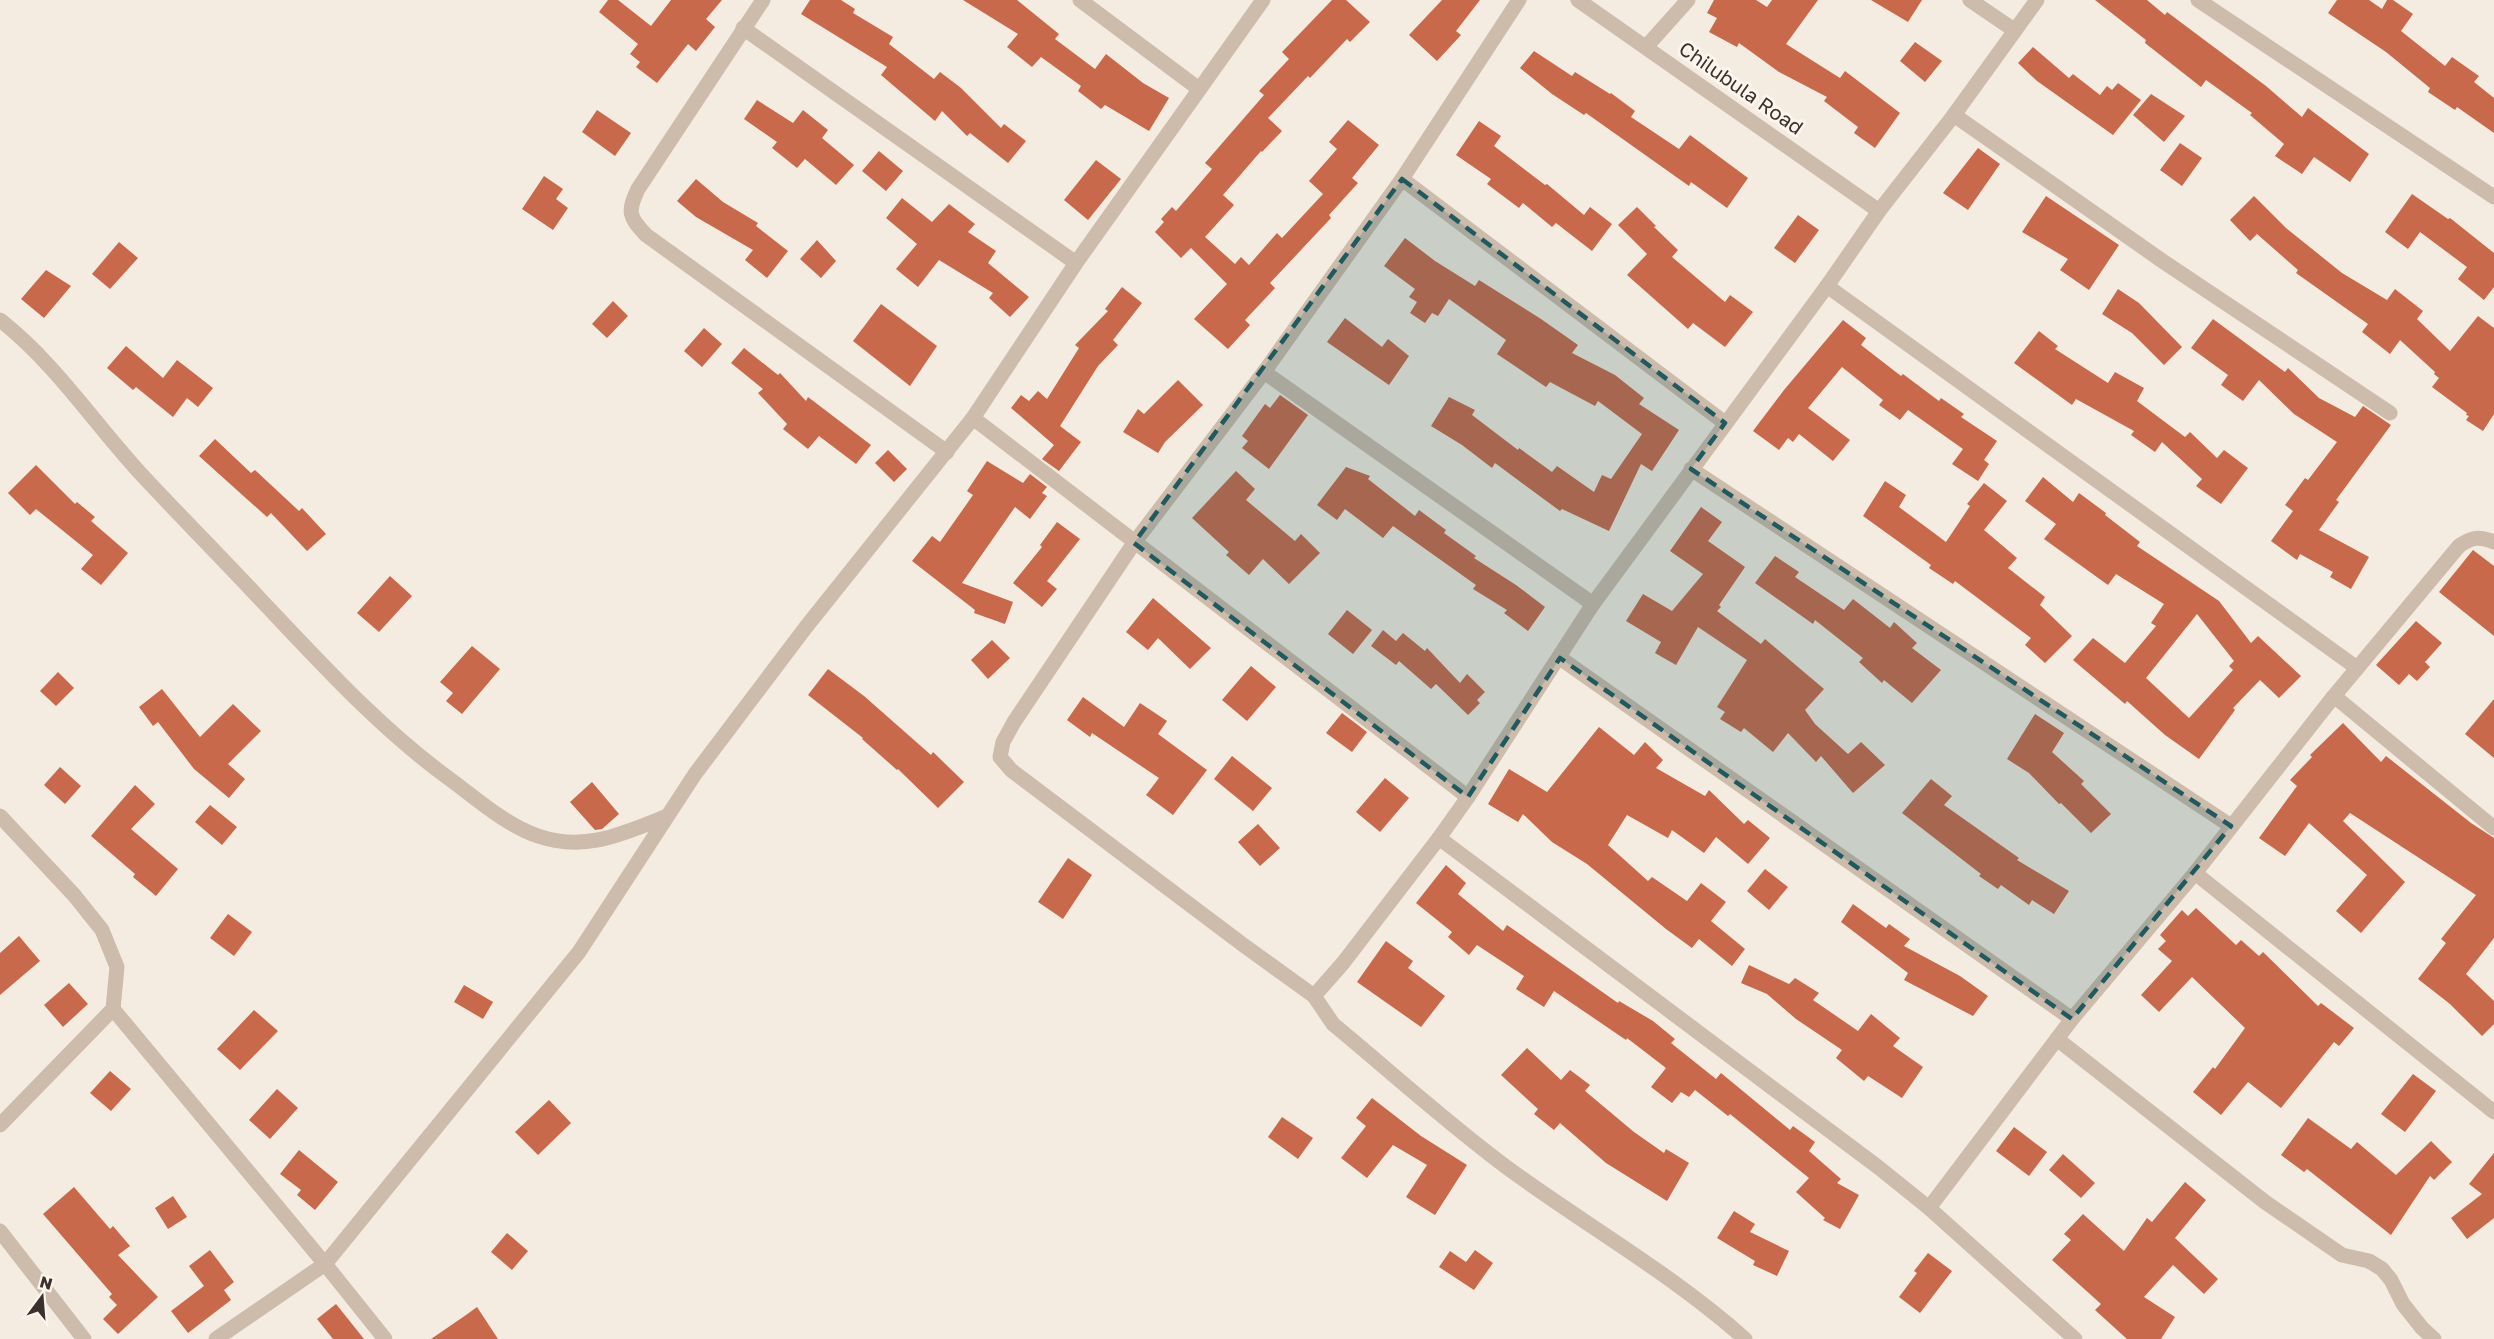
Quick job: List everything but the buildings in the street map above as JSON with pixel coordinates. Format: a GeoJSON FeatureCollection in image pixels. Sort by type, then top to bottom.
{"type":"FeatureCollection","features":[{"type":"Feature","properties":{"kind":"street"},"geometry":{"type":"LineString","coordinates":[[763,0],[638,189],[630,206],[633,220],[646,235],[947,452]]}},
{"type":"Feature","properties":{"kind":"street"},"geometry":{"type":"LineString","coordinates":[[1080,0],[1199,89]]}},
{"type":"Feature","properties":{"kind":"street"},"geometry":{"type":"LineString","coordinates":[[216,1339],[325,1264],[579,952],[695,774],[806,627],[973,418],[1076,263],[1263,0]]}},
{"type":"Feature","properties":{"kind":"street"},"geometry":{"type":"LineString","coordinates":[[1519,0],[1401,179],[1264,372],[1134,543],[1014,722],[1003,742],[1000,757],[1011,770],[1314,996],[1332,1024],[1508,1168],[1620,1243],[1745,1339]]}},
{"type":"Feature","properties":{"kind":"street","name":"Chilubula Road"},"geometry":{"type":"LineString","coordinates":[[1578,0],[1879,211]]}},
{"type":"Feature","properties":{"kind":"street"},"geometry":{"type":"LineString","coordinates":[[1646,47],[1688,0]]}},
{"type":"Feature","properties":{"kind":"street"},"geometry":{"type":"LineString","coordinates":[[1970,0],[2014,30]]}},
{"type":"Feature","properties":{"kind":"street"},"geometry":{"type":"LineString","coordinates":[[1314,996],[1343,963],[1439,838],[1593,604],[1827,286],[1879,211],[1954,115],[2037,0]]}},
{"type":"Feature","properties":{"kind":"street"},"geometry":{"type":"LineString","coordinates":[[2198,0],[2494,197]]}},
{"type":"Feature","properties":{"kind":"street"},"geometry":{"type":"LineString","coordinates":[[743,28],[1076,263]]}},
{"type":"Feature","properties":{"kind":"street"},"geometry":{"type":"LineString","coordinates":[[1954,115],[2161,260],[2390,413]]}},
{"type":"Feature","properties":{"kind":"street"},"geometry":{"type":"LineString","coordinates":[[1401,179],[1725,423]]}},
{"type":"Feature","properties":{"kind":"street"},"geometry":{"type":"LineString","coordinates":[[1827,286],[2357,668]]}},
{"type":"Feature","properties":{"kind":"street"},"geometry":{"type":"LineString","coordinates":[[0,320],[56,375],[141,474],[348,692],[429,764],[507,821],[538,836],[573,843],[608,840],[665,817]]}},
{"type":"Feature","properties":{"kind":"street"},"geometry":{"type":"LineString","coordinates":[[1264,372],[1593,604]]}},
{"type":"Feature","properties":{"kind":"street"},"geometry":{"type":"LineString","coordinates":[[973,418],[1468,797]]}},
{"type":"Feature","properties":{"kind":"street"},"geometry":{"type":"LineString","coordinates":[[1691,470],[2231,826]]}},
{"type":"Feature","properties":{"kind":"street"},"geometry":{"type":"LineString","coordinates":[[1929,1208],[2072,1019],[2195,873],[2334,696],[2458,546],[2470,539],[2482,537],[2494,542]]}},
{"type":"Feature","properties":{"kind":"street"},"geometry":{"type":"LineString","coordinates":[[1560,657],[2072,1019]]}},
{"type":"Feature","properties":{"kind":"street"},"geometry":{"type":"LineString","coordinates":[[2334,696],[2494,828]]}},
{"type":"Feature","properties":{"kind":"street"},"geometry":{"type":"LineString","coordinates":[[0,816],[74,895],[102,930],[117,967],[113,1009],[0,1125]]}},
{"type":"Feature","properties":{"kind":"street"},"geometry":{"type":"LineString","coordinates":[[1439,838],[1929,1208],[2075,1339]]}},
{"type":"Feature","properties":{"kind":"street"},"geometry":{"type":"LineString","coordinates":[[2195,873],[2494,1112]]}},
{"type":"Feature","properties":{"kind":"street"},"geometry":{"type":"LineString","coordinates":[[113,1009],[325,1264],[384,1339]]}},
{"type":"Feature","properties":{"kind":"street"},"geometry":{"type":"LineString","coordinates":[[2057,1039],[2265,1202],[2342,1255],[2369,1261],[2382,1269],[2391,1280],[2403,1304],[2434,1339]]}},
{"type":"Feature","properties":{"kind":"street"},"geometry":{"type":"LineString","coordinates":[[0,1231],[84,1339]]}},
{"type":"Feature","properties":{"kind":"highlighted area"},"geometry":{"type":"Polygon","coordinates":[[[1402,179],[1725,423],[1691,469],[2231,826],[2072,1019],[1560,658],[1468,797],[1134,543],[1402,179]]]}}]}
